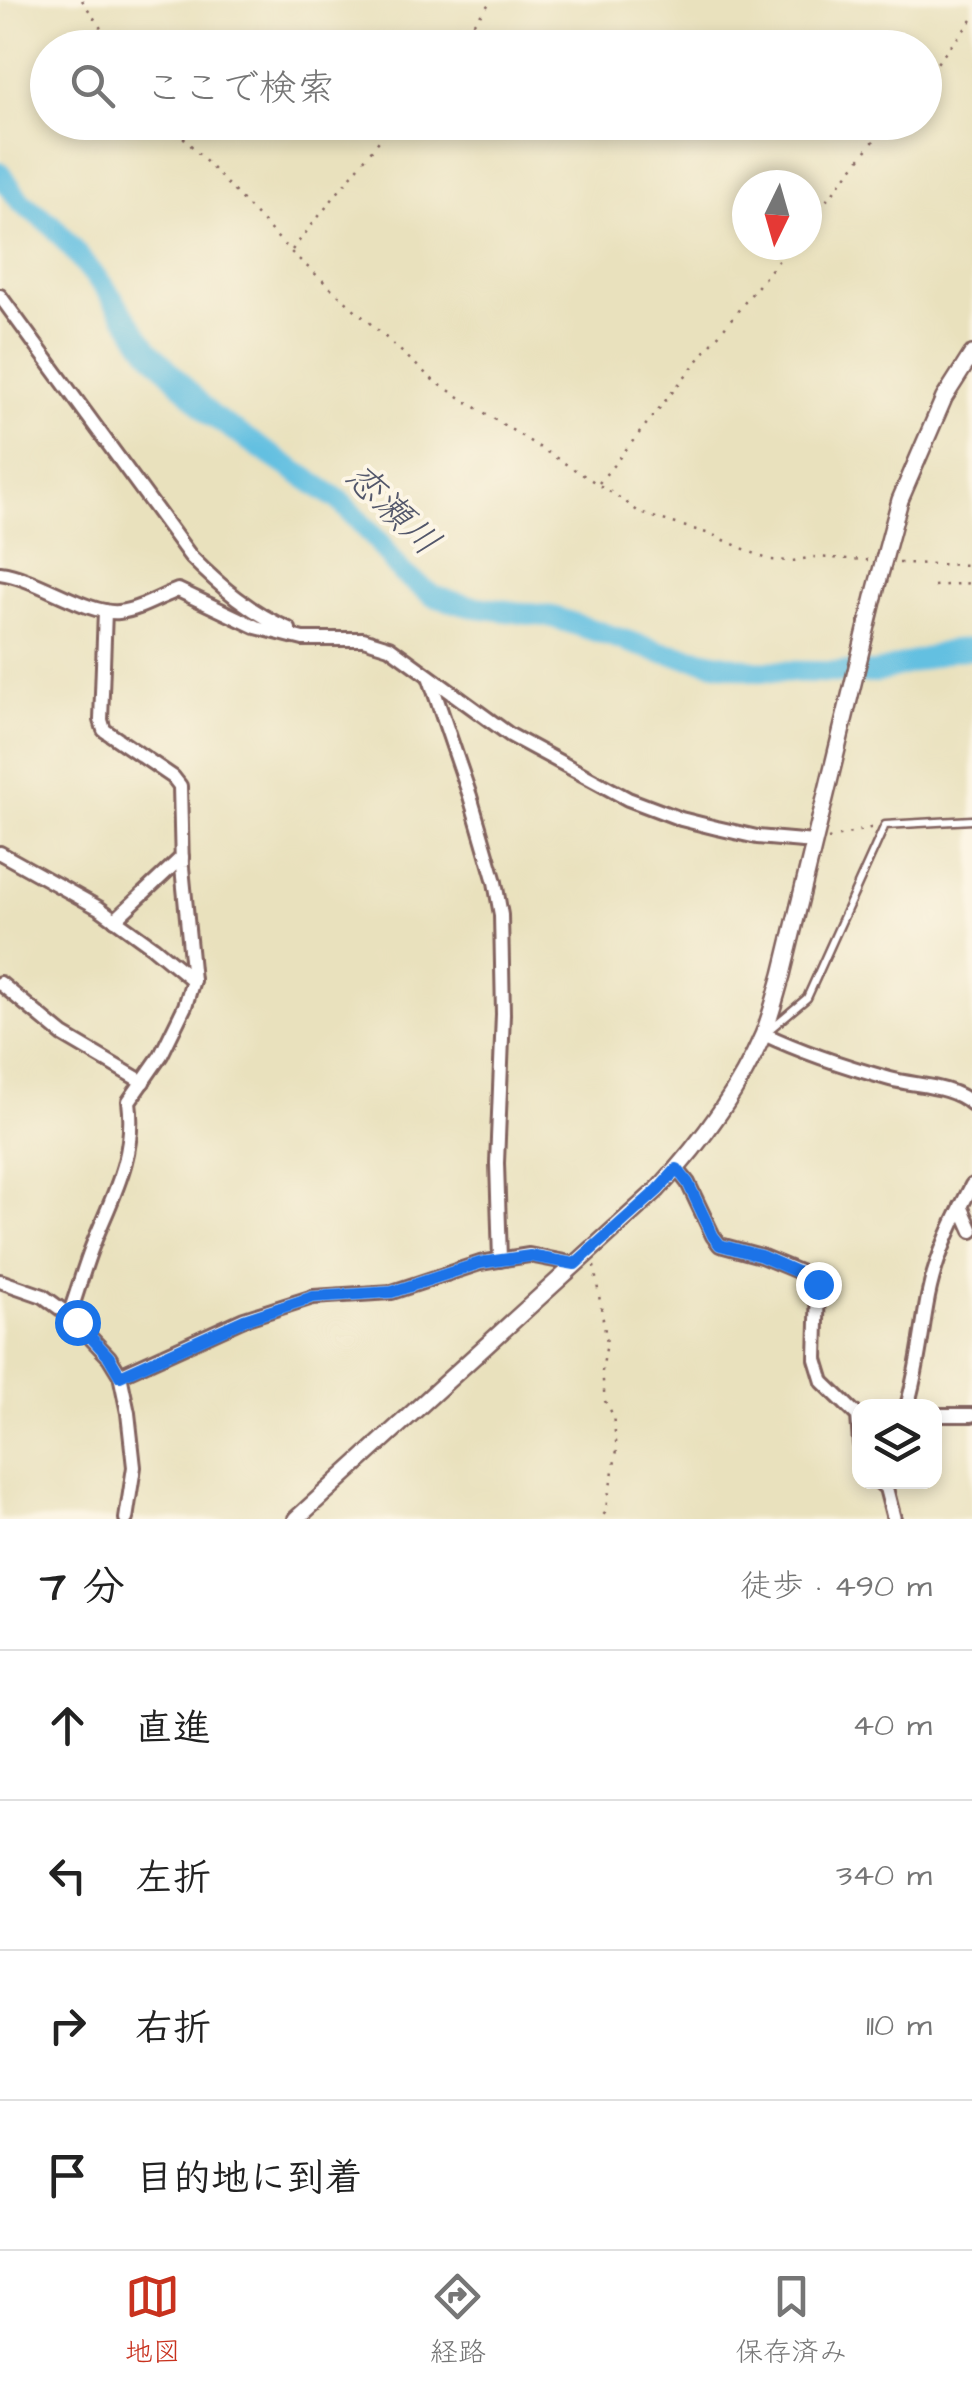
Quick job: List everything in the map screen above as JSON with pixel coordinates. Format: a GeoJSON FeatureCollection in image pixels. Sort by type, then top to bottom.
{"type":"FeatureCollection","features":[{"type":"Feature","properties":{"kind":"street"},"geometry":{"type":"LineString","coordinates":[[0,296],[191,557],[218,584],[267,620],[303,639]]}},
{"type":"Feature","properties":{"kind":"street"},"geometry":{"type":"LineString","coordinates":[[296,1519],[677,1169],[734,1092],[764,1034],[782,975],[900,500],[944,398],[972,354]]}},
{"type":"Feature","properties":{"kind":"street"},"geometry":{"type":"LineString","coordinates":[[0,574],[18,576],[105,612],[130,609],[178,590],[256,628],[303,639],[364,639],[389,647],[510,736],[628,800],[717,828],[814,842]]}},
{"type":"Feature","properties":{"kind":"street"},"geometry":{"type":"LineString","coordinates":[[69,1316],[92,1245],[123,1172],[132,1123],[129,1101],[161,1054],[185,1006],[192,980],[180,786],[173,777],[104,730],[101,720],[105,612]]}},
{"type":"Feature","properties":{"kind":"street"},"geometry":{"type":"LineString","coordinates":[[429,677],[470,796],[501,915],[503,1014],[496,1163],[500,1260]]}},
{"type":"Feature","properties":{"kind":"street"},"geometry":{"type":"LineString","coordinates":[[0,852],[115,920],[192,980]]}},
{"type":"Feature","properties":{"kind":"street"},"geometry":{"type":"LineString","coordinates":[[115,920],[182,856]]}},
{"type":"Feature","properties":{"kind":"street"},"geometry":{"type":"LineString","coordinates":[[0,982],[63,1035],[143,1082]]}},
{"type":"Feature","properties":{"kind":"street"},"geometry":{"type":"LineString","coordinates":[[764,1034],[796,1050],[891,1079],[941,1089],[972,1104]]}},
{"type":"Feature","properties":{"kind":"street"},"geometry":{"type":"LineString","coordinates":[[677,1169],[720,1245],[761,1256],[818,1284],[816,1360],[822,1382],[852,1410]]}},
{"type":"Feature","properties":{"kind":"street"},"geometry":{"type":"LineString","coordinates":[[909,1399],[928,1294],[945,1237],[972,1186]]}},
{"type":"Feature","properties":{"kind":"street"},"geometry":{"type":"LineString","coordinates":[[962,1206],[972,1231]]}},
{"type":"Feature","properties":{"kind":"street"},"geometry":{"type":"LineString","coordinates":[[120,1376],[244,1320],[313,1297],[392,1292],[480,1263],[530,1256],[575,1264]]}},
{"type":"Feature","properties":{"kind":"street"},"geometry":{"type":"LineString","coordinates":[[0,1281],[43,1296],[69,1316],[109,1357],[120,1376],[134,1467],[126,1519]]}},
{"type":"Feature","properties":{"kind":"street"},"geometry":{"type":"LineString","coordinates":[[942,1415],[972,1415]]}},
{"type":"Feature","properties":{"kind":"street"},"geometry":{"type":"LineString","coordinates":[[886,1489],[894,1519]]}},
{"type":"Feature","properties":{"kind":"lane"},"geometry":{"type":"LineString","coordinates":[[764,1034],[808,998],[885,824],[972,820]]}},
{"type":"Feature","properties":{"kind":"path"},"geometry":{"type":"LineString","coordinates":[[82,0],[102,30]]}},
{"type":"Feature","properties":{"kind":"path"},"geometry":{"type":"LineString","coordinates":[[468,30],[492,0]]}},
{"type":"Feature","properties":{"kind":"path"},"geometry":{"type":"LineString","coordinates":[[942,57],[972,20]]}},
{"type":"Feature","properties":{"kind":"path"},"geometry":{"type":"LineString","coordinates":[[186,140],[291,252],[434,381],[640,513],[713,536],[768,560],[869,560]]}},
{"type":"Feature","properties":{"kind":"path"},"geometry":{"type":"LineString","coordinates":[[291,252],[380,140]]}},
{"type":"Feature","properties":{"kind":"path"},"geometry":{"type":"LineString","coordinates":[[822,206],[875,140]]}},
{"type":"Feature","properties":{"kind":"path"},"geometry":{"type":"LineString","coordinates":[[598,484],[779,260]]}},
{"type":"Feature","properties":{"kind":"path"},"geometry":{"type":"LineString","coordinates":[[897,562],[972,566]]}},
{"type":"Feature","properties":{"kind":"path"},"geometry":{"type":"LineString","coordinates":[[934,586],[972,583]]}},
{"type":"Feature","properties":{"kind":"path"},"geometry":{"type":"LineString","coordinates":[[814,842],[885,824]]}},
{"type":"Feature","properties":{"kind":"path"},"geometry":{"type":"LineString","coordinates":[[591,1250],[607,1343],[602,1371],[605,1401],[612,1416],[617,1450],[600,1519]]}},
{"type":"Feature","properties":{"kind":"waterway","name":"恋瀬川"},"geometry":{"type":"LineString","coordinates":[[0,173],[21,202],[53,226],[105,288],[149,350],[212,416],[339,500],[402,573],[433,596],[469,606],[553,617],[660,652],[756,671],[875,673],[953,650],[972,649]]}},
{"type":"Feature","properties":{"kind":"route"},"geometry":{"type":"LineString","coordinates":[[77,1322],[109,1357],[120,1376],[244,1320],[313,1297],[392,1292],[480,1263],[530,1256],[575,1264],[677,1169],[720,1245],[761,1256],[818,1284]]}}]}
